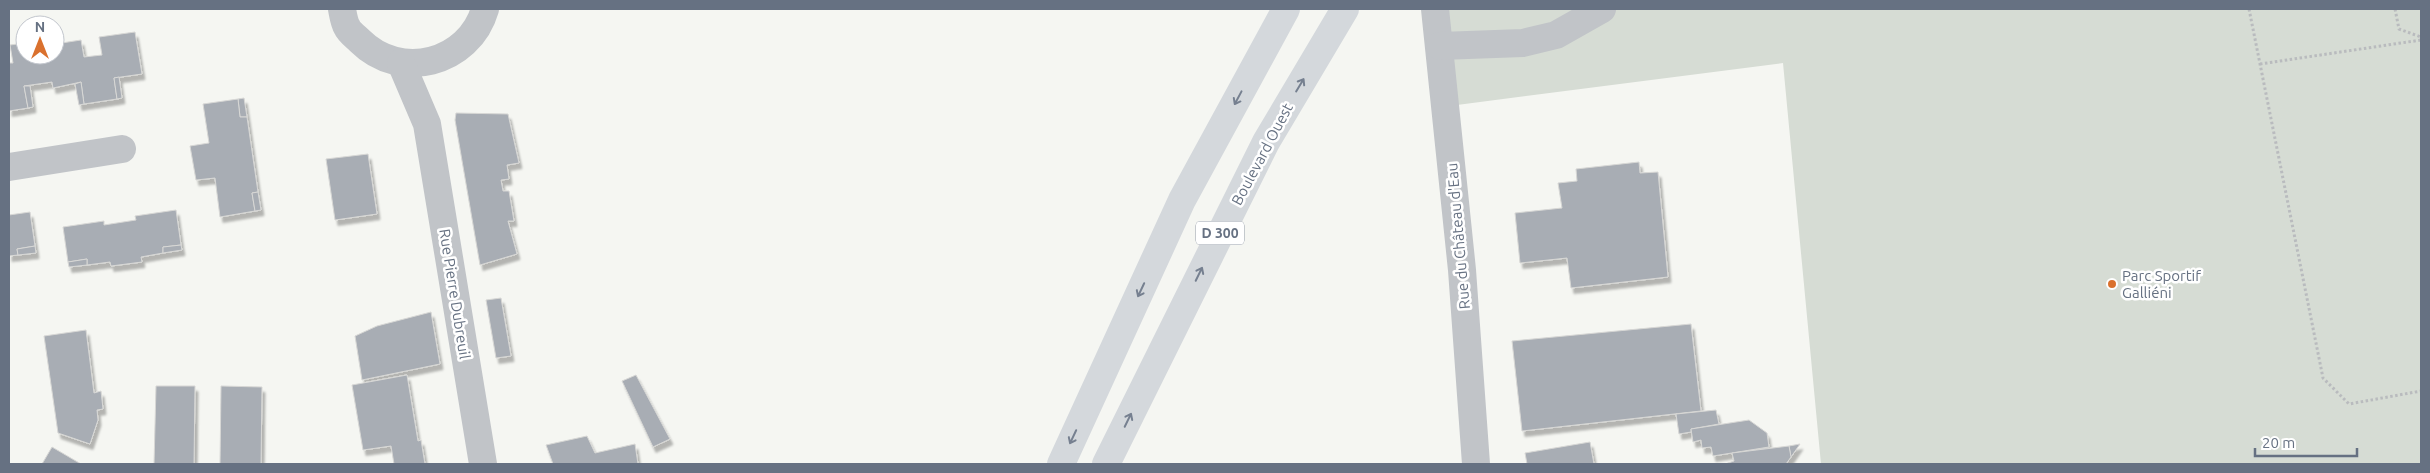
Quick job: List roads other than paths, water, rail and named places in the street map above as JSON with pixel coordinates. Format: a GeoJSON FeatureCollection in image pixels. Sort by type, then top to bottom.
{"type":"FeatureCollection","features":[{"type":"Feature","properties":{"kind":"main road","name":"D 300"},"geometry":{"type":"LineString","coordinates":[[1061,464],[1182,200],[1286,9]]}},
{"type":"Feature","properties":{"kind":"main road","name":"Boulevard Ouest"},"geometry":{"type":"LineString","coordinates":[[1106,464],[1266,142],[1346,9]]}},
{"type":"Feature","properties":{"kind":"street"},"geometry":{"type":"LineString","coordinates":[[319,9],[344,18],[368,49],[384,58],[401,63],[432,61],[457,50],[471,36],[482,19],[485,9]]}},
{"type":"Feature","properties":{"kind":"street","name":"Rue du Château d'Eau"},"geometry":{"type":"LineString","coordinates":[[1436,9],[1462,270],[1476,464]]}},
{"type":"Feature","properties":{"kind":"street"},"geometry":{"type":"LineString","coordinates":[[1440,46],[1523,43],[1556,35],[1602,9]]}},
{"type":"Feature","properties":{"kind":"street","name":"Rue Pierre Dubreuil"},"geometry":{"type":"LineString","coordinates":[[427,124],[432,61]]}},
{"type":"Feature","properties":{"kind":"street","name":"Rue Pierre Dubreuil"},"geometry":{"type":"LineString","coordinates":[[401,63],[427,124],[483,464]]}},
{"type":"Feature","properties":{"kind":"street"},"geometry":{"type":"LineString","coordinates":[[9,167],[122,149]]}},
{"type":"Feature","properties":{"kind":"place","name":"Parc Sportif Galliéni"},"geometry":{"type":"Point","coordinates":[2112,284]}}]}
